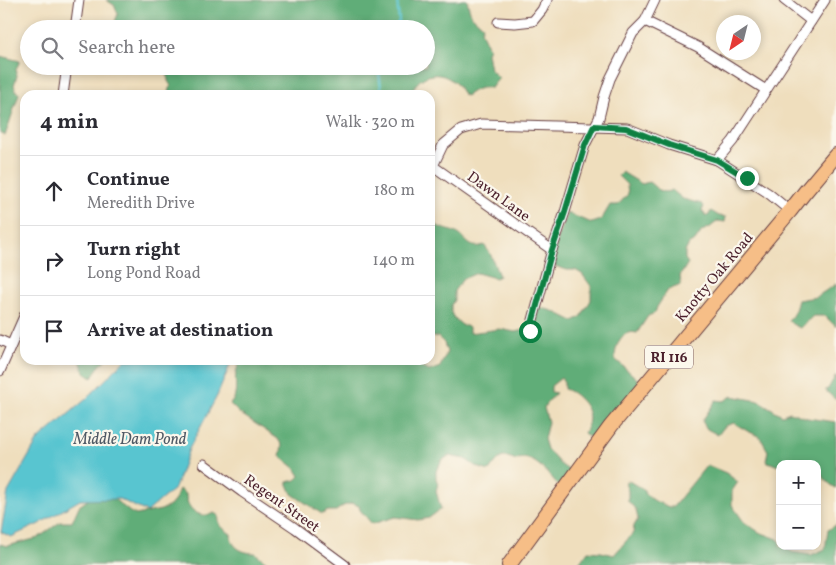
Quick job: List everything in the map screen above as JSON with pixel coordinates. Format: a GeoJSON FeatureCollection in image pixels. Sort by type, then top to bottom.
{"type":"FeatureCollection","features":[{"type":"Feature","properties":{"kind":"main road","name":"Knotty Oak Road"},"geometry":{"type":"LineString","coordinates":[[509,565],[611,426],[836,155]]}},
{"type":"Feature","properties":{"kind":"street"},"geometry":{"type":"LineString","coordinates":[[76,20],[79,0]]}},
{"type":"Feature","properties":{"kind":"street"},"geometry":{"type":"LineString","coordinates":[[498,22],[533,21],[547,0]]}},
{"type":"Feature","properties":{"kind":"street"},"geometry":{"type":"LineString","coordinates":[[530,331],[552,250],[585,145],[599,118],[610,78],[633,33],[645,21],[655,0]]}},
{"type":"Feature","properties":{"kind":"street"},"geometry":{"type":"LineString","coordinates":[[784,0],[811,21]]}},
{"type":"Feature","properties":{"kind":"street"},"geometry":{"type":"LineString","coordinates":[[717,160],[733,141],[825,0]]}},
{"type":"Feature","properties":{"kind":"street"},"geometry":{"type":"LineString","coordinates":[[645,21],[698,47],[766,90]]}},
{"type":"Feature","properties":{"kind":"street"},"geometry":{"type":"LineString","coordinates":[[64,90],[66,75]]}},
{"type":"Feature","properties":{"kind":"street"},"geometry":{"type":"LineString","coordinates":[[435,160],[444,145],[461,130],[481,124],[626,128],[669,145],[717,160],[768,193],[790,211]]}},
{"type":"Feature","properties":{"kind":"street","name":"Dawn Lane"},"geometry":{"type":"LineString","coordinates":[[435,167],[552,250]]}},
{"type":"Feature","properties":{"kind":"street"},"geometry":{"type":"LineString","coordinates":[[0,371],[20,325]]}},
{"type":"Feature","properties":{"kind":"street"},"geometry":{"type":"LineString","coordinates":[[0,340],[11,345]]}},
{"type":"Feature","properties":{"kind":"street","name":"Regent Street"},"geometry":{"type":"LineString","coordinates":[[204,464],[345,565]]}},
{"type":"Feature","properties":{"kind":"green space"},"geometry":{"type":"Polygon","coordinates":[[[106,0],[467,0],[471,15],[483,26],[481,31],[489,48],[487,53],[490,69],[499,78],[491,88],[478,89],[466,96],[452,81],[444,76],[435,75],[435,20],[116,20],[118,14],[114,5],[106,0]]]}},
{"type":"Feature","properties":{"kind":"green space"},"geometry":{"type":"Polygon","coordinates":[[[0,56],[20,61],[16,69],[17,76],[14,85],[19,94],[5,136],[0,132],[0,56]]]}},
{"type":"Feature","properties":{"kind":"green space"},"geometry":{"type":"Polygon","coordinates":[[[167,75],[431,75],[420,80],[413,90],[170,90],[171,86],[167,75]]]}},
{"type":"Feature","properties":{"kind":"green space"},"geometry":{"type":"Polygon","coordinates":[[[622,172],[642,184],[649,182],[665,192],[672,190],[683,199],[702,204],[704,206],[702,211],[706,216],[711,211],[719,216],[726,217],[725,222],[718,221],[702,231],[695,241],[689,244],[685,252],[685,259],[688,263],[680,276],[681,285],[668,290],[655,313],[648,316],[637,333],[631,332],[620,340],[616,349],[615,359],[644,385],[597,443],[584,433],[589,418],[587,409],[581,400],[573,393],[564,389],[564,382],[561,378],[551,386],[551,392],[556,393],[544,408],[548,422],[544,439],[547,449],[560,464],[574,474],[562,490],[542,468],[529,459],[522,458],[516,460],[503,457],[489,471],[477,467],[465,459],[449,456],[442,460],[436,471],[438,483],[436,491],[441,509],[429,518],[418,520],[395,517],[372,524],[360,510],[359,506],[352,503],[336,511],[328,511],[322,514],[292,494],[287,482],[296,480],[300,476],[295,468],[280,456],[282,446],[278,439],[238,412],[230,404],[233,401],[236,389],[236,372],[238,365],[419,365],[429,371],[440,367],[447,352],[444,343],[438,337],[435,337],[435,224],[458,234],[470,245],[484,245],[490,253],[499,276],[495,278],[477,273],[463,279],[454,291],[451,312],[454,318],[462,325],[469,327],[469,333],[500,329],[515,332],[528,329],[538,307],[553,311],[573,321],[581,317],[591,300],[591,286],[582,274],[575,270],[567,270],[549,264],[567,213],[592,223],[601,220],[610,205],[618,205],[628,194],[627,185],[618,176],[622,172]]]}},
{"type":"Feature","properties":{"kind":"green space"},"geometry":{"type":"Polygon","coordinates":[[[836,284],[836,327],[825,316],[813,316],[800,328],[788,320],[796,308],[798,300],[816,297],[836,284]]]}},
{"type":"Feature","properties":{"kind":"green space"},"geometry":{"type":"Polygon","coordinates":[[[82,365],[101,365],[92,378],[84,372],[82,365]]]}},
{"type":"Feature","properties":{"kind":"green space"},"geometry":{"type":"Polygon","coordinates":[[[836,375],[836,400],[825,390],[828,389],[836,375]]]}},
{"type":"Feature","properties":{"kind":"green space"},"geometry":{"type":"Polygon","coordinates":[[[732,396],[759,401],[782,415],[790,412],[807,418],[836,422],[836,488],[821,474],[821,460],[795,458],[792,460],[776,460],[776,465],[766,461],[768,451],[760,437],[734,423],[725,426],[718,435],[707,429],[702,421],[716,400],[724,401],[732,396]]]}},
{"type":"Feature","properties":{"kind":"green space"},"geometry":{"type":"Polygon","coordinates":[[[707,465],[726,473],[738,482],[732,491],[732,505],[744,522],[759,532],[776,538],[776,550],[790,550],[811,555],[825,549],[828,530],[836,525],[836,565],[579,565],[588,551],[614,555],[633,533],[638,519],[636,510],[628,501],[628,491],[625,483],[629,481],[644,490],[645,494],[655,501],[673,507],[707,465]]]}},
{"type":"Feature","properties":{"kind":"green space"},"geometry":{"type":"Polygon","coordinates":[[[179,489],[186,494],[188,504],[195,512],[204,515],[214,513],[219,516],[220,524],[231,534],[233,543],[238,549],[255,553],[268,563],[276,565],[0,565],[0,544],[7,546],[38,538],[60,522],[72,522],[79,506],[101,491],[136,515],[161,510],[170,506],[175,500],[179,489]]]}},
{"type":"Feature","properties":{"kind":"water","name":"Middle Dam Pond"},"geometry":{"type":"Polygon","coordinates":[[[120,365],[230,365],[217,396],[189,449],[175,488],[147,512],[119,499],[80,500],[39,524],[11,537],[1,532],[8,492],[38,440],[85,400],[120,365]]]}},
{"type":"Feature","properties":{"kind":"waterway"},"geometry":{"type":"LineString","coordinates":[[397,0],[399,20]]}},
{"type":"Feature","properties":{"kind":"waterway"},"geometry":{"type":"LineString","coordinates":[[379,75],[381,90]]}},
{"type":"Feature","properties":{"kind":"route"},"geometry":{"type":"LineString","coordinates":[[530,331],[552,250],[585,145],[594,126],[626,128],[669,145],[717,160],[747,178]]}}]}
